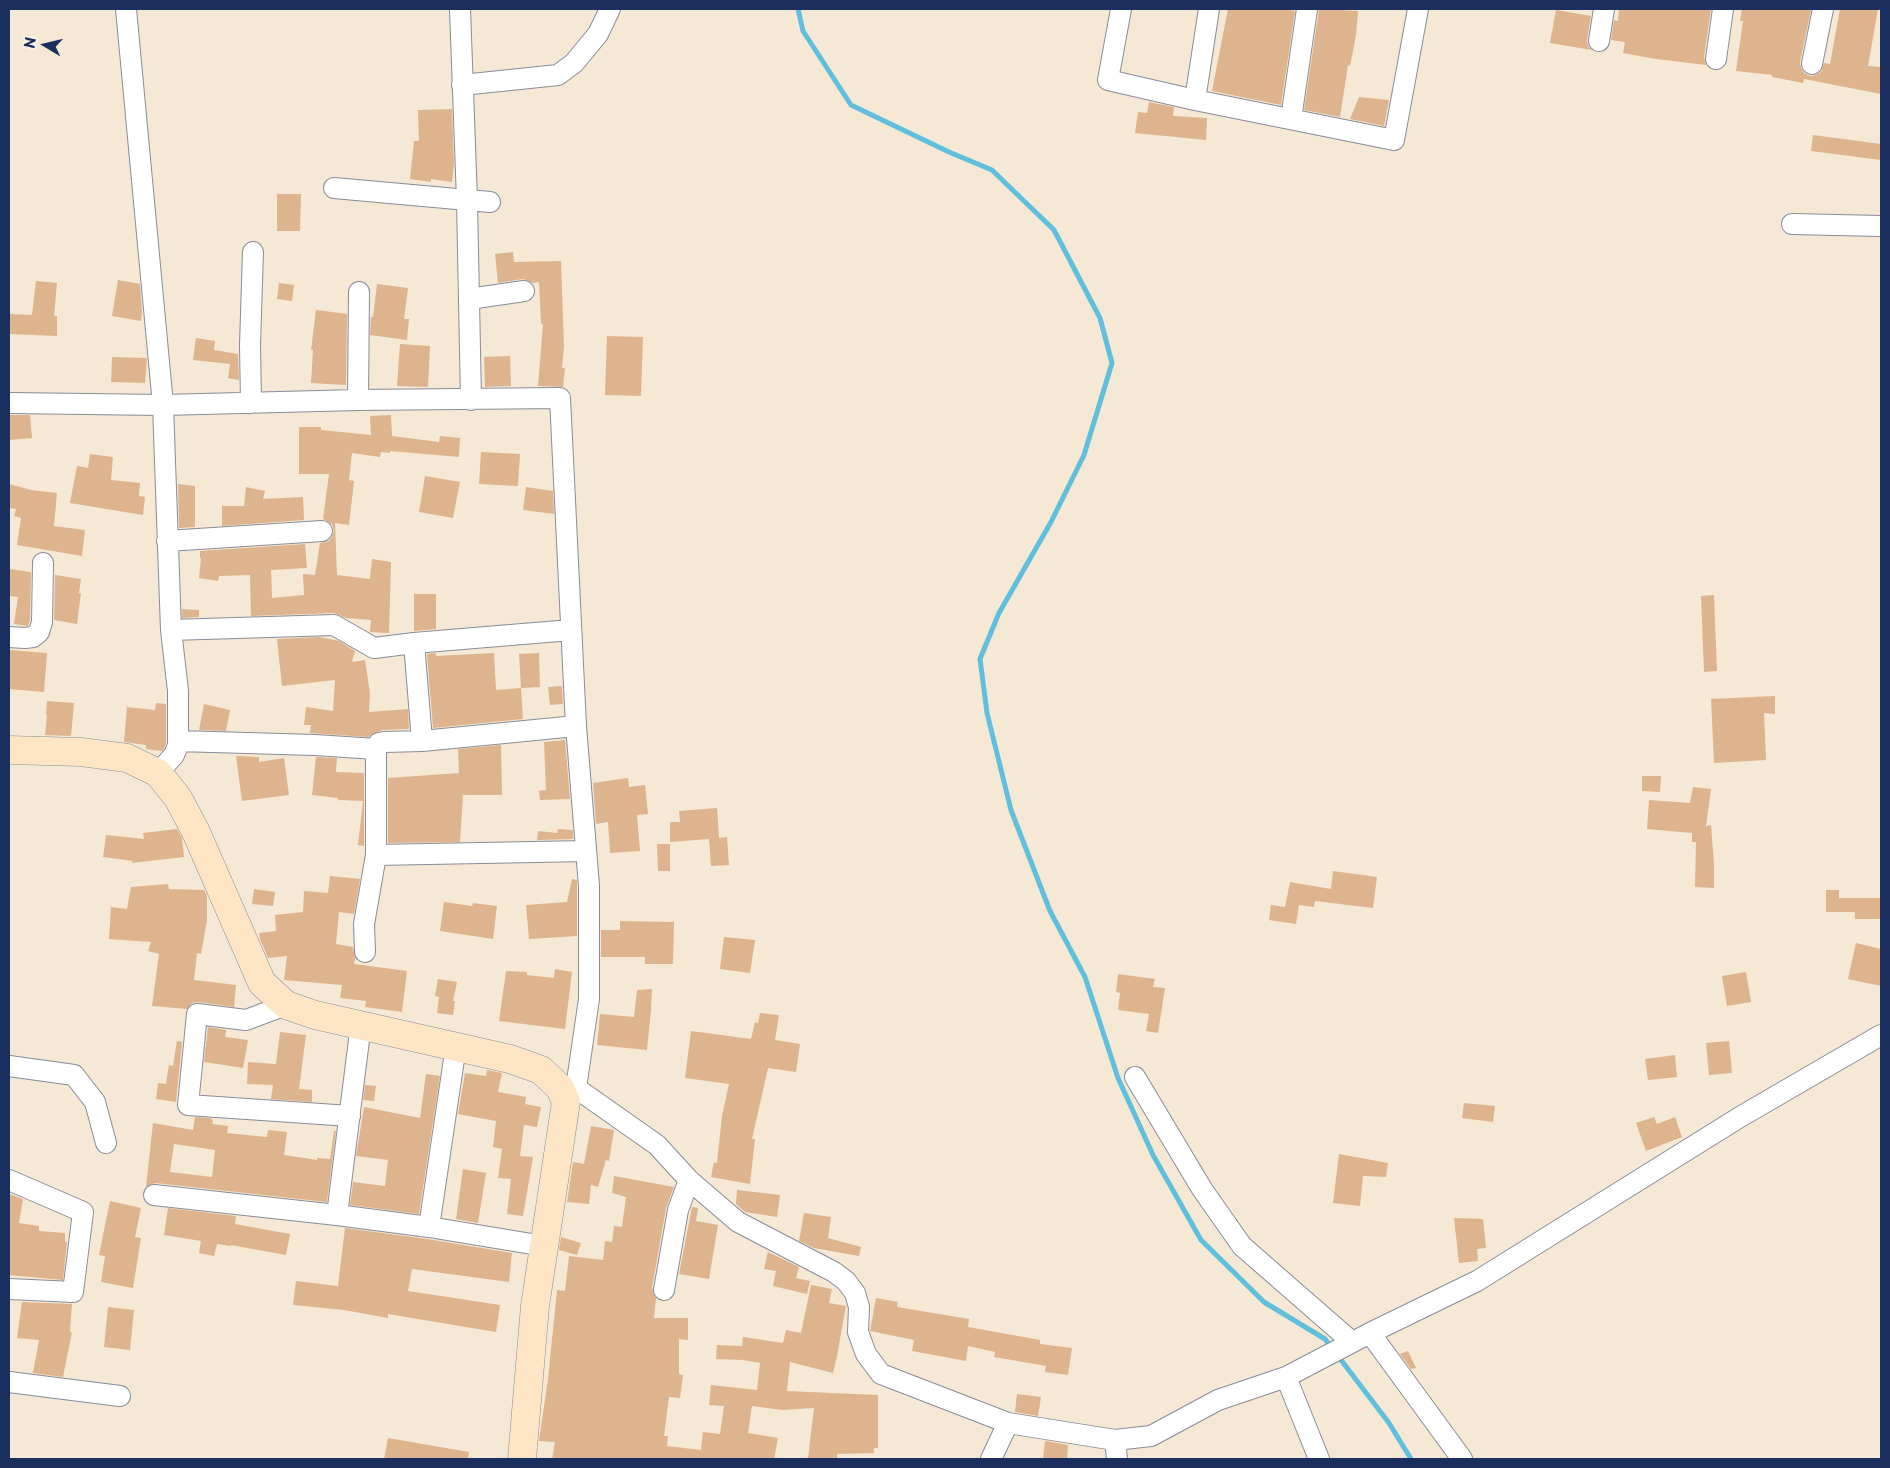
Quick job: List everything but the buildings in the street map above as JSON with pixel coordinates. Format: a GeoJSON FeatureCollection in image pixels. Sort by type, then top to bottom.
{"type":"FeatureCollection","features":[{"type":"Feature","properties":{"kind":"main road"},"geometry":{"type":"LineString","coordinates":[[9,750],[82,752],[127,758],[158,773],[178,798],[196,832],[262,983],[286,1004],[315,1015],[510,1059],[542,1070],[568,1088],[535,1306],[522,1459]]}},
{"type":"Feature","properties":{"kind":"street"},"geometry":{"type":"LineString","coordinates":[[126,9],[163,405],[171,630],[178,691],[178,741],[174,755],[158,773]]}},
{"type":"Feature","properties":{"kind":"street"},"geometry":{"type":"LineString","coordinates":[[460,9],[463,56],[462,85],[467,200],[471,400]]}},
{"type":"Feature","properties":{"kind":"street"},"geometry":{"type":"LineString","coordinates":[[462,85],[558,75],[574,64],[598,34],[610,9]]}},
{"type":"Feature","properties":{"kind":"street"},"geometry":{"type":"LineString","coordinates":[[1121,9],[1108,80],[1195,100],[1394,140],[1418,9]]}},
{"type":"Feature","properties":{"kind":"street"},"geometry":{"type":"LineString","coordinates":[[1195,100],[1209,9]]}},
{"type":"Feature","properties":{"kind":"street"},"geometry":{"type":"LineString","coordinates":[[1291,119],[1307,9]]}},
{"type":"Feature","properties":{"kind":"street"},"geometry":{"type":"LineString","coordinates":[[1599,41],[1604,9]]}},
{"type":"Feature","properties":{"kind":"street"},"geometry":{"type":"LineString","coordinates":[[1716,59],[1723,9]]}},
{"type":"Feature","properties":{"kind":"street"},"geometry":{"type":"LineString","coordinates":[[1812,64],[1823,9]]}},
{"type":"Feature","properties":{"kind":"street"},"geometry":{"type":"LineString","coordinates":[[334,188],[490,202]]}},
{"type":"Feature","properties":{"kind":"street"},"geometry":{"type":"LineString","coordinates":[[1792,224],[1881,226]]}},
{"type":"Feature","properties":{"kind":"street"},"geometry":{"type":"LineString","coordinates":[[251,403],[250,346],[253,252]]}},
{"type":"Feature","properties":{"kind":"street"},"geometry":{"type":"LineString","coordinates":[[469,299],[524,291]]}},
{"type":"Feature","properties":{"kind":"street"},"geometry":{"type":"LineString","coordinates":[[358,400],[359,292]]}},
{"type":"Feature","properties":{"kind":"street"},"geometry":{"type":"LineString","coordinates":[[9,403],[163,405],[358,400],[560,398],[576,726],[589,886],[589,999],[568,1088],[657,1146],[689,1180],[738,1222],[834,1272],[846,1281],[855,1293],[859,1307],[858,1332],[866,1354],[881,1374],[1008,1423],[1116,1450],[1151,1436],[1218,1400],[1286,1377],[1370,1333],[1477,1281],[1740,1117],[1881,1035]]}},
{"type":"Feature","properties":{"kind":"street"},"geometry":{"type":"LineString","coordinates":[[167,541],[322,531]]}},
{"type":"Feature","properties":{"kind":"street"},"geometry":{"type":"LineString","coordinates":[[9,637],[32,637],[39,632],[42,622],[44,563]]}},
{"type":"Feature","properties":{"kind":"street"},"geometry":{"type":"LineString","coordinates":[[171,630],[334,625],[374,648],[571,630]]}},
{"type":"Feature","properties":{"kind":"street"},"geometry":{"type":"LineString","coordinates":[[414,643],[422,741]]}},
{"type":"Feature","properties":{"kind":"street"},"geometry":{"type":"LineString","coordinates":[[365,952],[364,924],[376,855],[376,750],[379,743],[422,741],[576,726]]}},
{"type":"Feature","properties":{"kind":"street"},"geometry":{"type":"LineString","coordinates":[[178,741],[315,745],[376,750]]}},
{"type":"Feature","properties":{"kind":"street"},"geometry":{"type":"LineString","coordinates":[[376,855],[586,851]]}},
{"type":"Feature","properties":{"kind":"street"},"geometry":{"type":"LineString","coordinates":[[286,1004],[246,1020],[197,1014],[188,1105],[350,1116]]}},
{"type":"Feature","properties":{"kind":"street"},"geometry":{"type":"LineString","coordinates":[[337,1215],[361,1024]]}},
{"type":"Feature","properties":{"kind":"street"},"geometry":{"type":"LineString","coordinates":[[429,1227],[456,1046]]}},
{"type":"Feature","properties":{"kind":"street"},"geometry":{"type":"LineString","coordinates":[[9,1066],[74,1075],[95,1102],[106,1142]]}},
{"type":"Feature","properties":{"kind":"street"},"geometry":{"type":"LineString","coordinates":[[1135,1077],[1202,1189],[1242,1246],[1352,1343]]}},
{"type":"Feature","properties":{"kind":"street"},"geometry":{"type":"LineString","coordinates":[[9,1180],[83,1212],[73,1292],[9,1289]]}},
{"type":"Feature","properties":{"kind":"street"},"geometry":{"type":"LineString","coordinates":[[664,1290],[678,1210],[689,1180]]}},
{"type":"Feature","properties":{"kind":"street"},"geometry":{"type":"LineString","coordinates":[[154,1195],[429,1227],[544,1246]]}},
{"type":"Feature","properties":{"kind":"street"},"geometry":{"type":"LineString","coordinates":[[1370,1333],[1462,1459]]}},
{"type":"Feature","properties":{"kind":"street"},"geometry":{"type":"LineString","coordinates":[[1286,1377],[1319,1459]]}},
{"type":"Feature","properties":{"kind":"street"},"geometry":{"type":"LineString","coordinates":[[9,1382],[120,1396]]}},
{"type":"Feature","properties":{"kind":"street"},"geometry":{"type":"LineString","coordinates":[[991,1459],[1008,1423]]}},
{"type":"Feature","properties":{"kind":"waterway"},"geometry":{"type":"LineString","coordinates":[[798,9],[803,31],[851,105],[949,152],[992,170],[1054,230],[1100,318],[1112,363],[1084,455],[1051,522],[999,613],[980,659],[987,713],[1011,810],[1050,911],[1085,977],[1118,1078],[1153,1155],[1201,1240],[1264,1302],[1325,1339],[1331,1347]]}},
{"type":"Feature","properties":{"kind":"waterway"},"geometry":{"type":"LineString","coordinates":[[1338,1356],[1389,1423],[1411,1459]]}}]}
